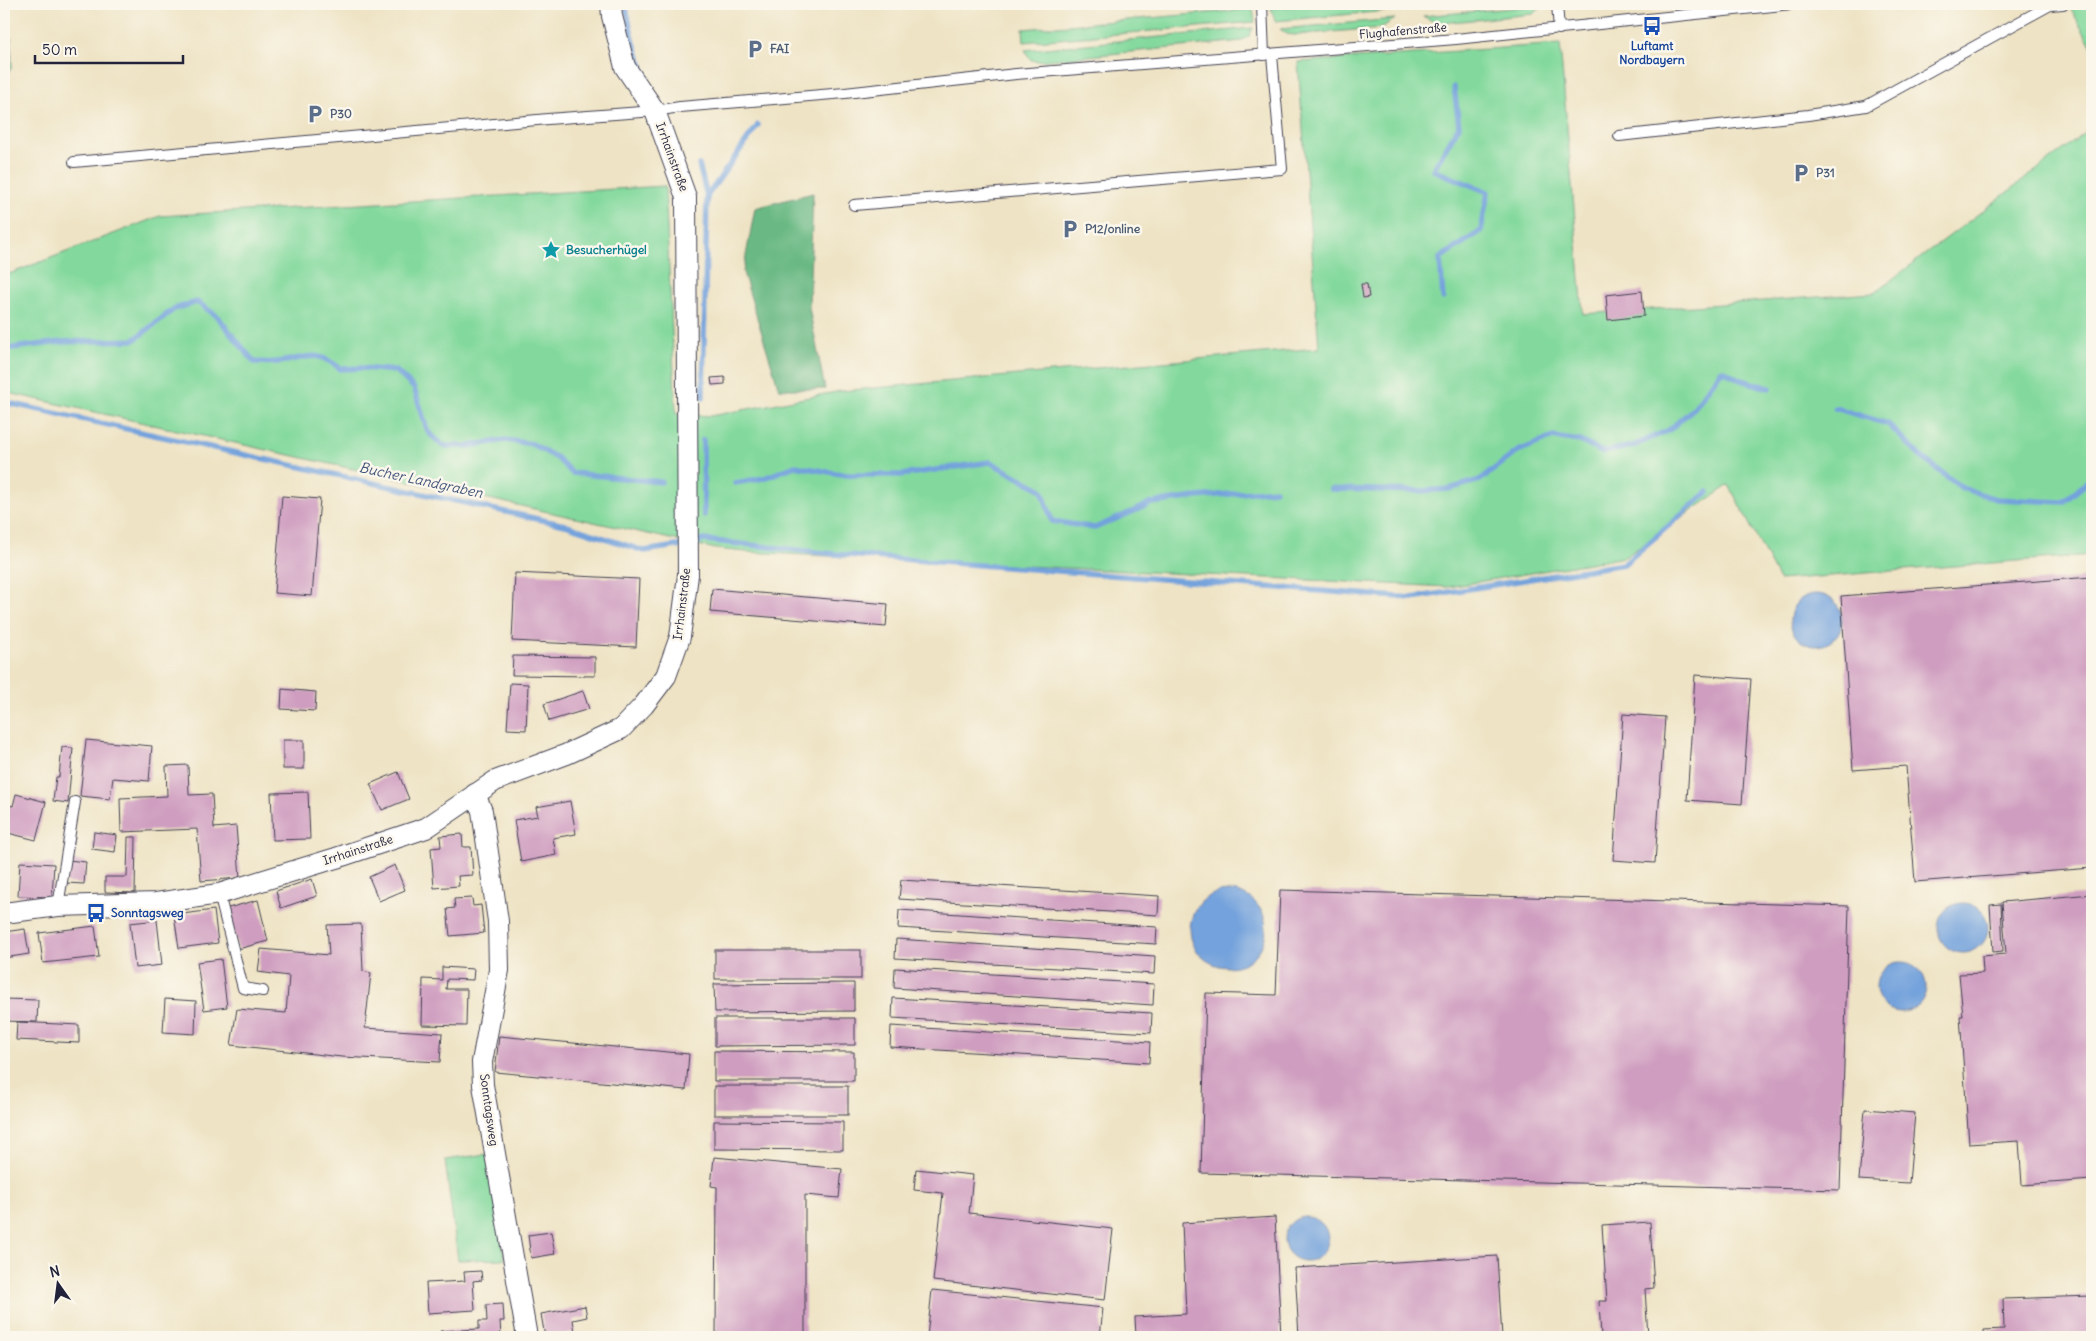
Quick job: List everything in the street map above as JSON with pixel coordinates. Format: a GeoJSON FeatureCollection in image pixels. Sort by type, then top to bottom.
{"type":"FeatureCollection","features":[{"type":"Feature","properties":{"kind":"street","name":"Irrhainstraße"},"geometry":{"type":"LineString","coordinates":[[4,913],[58,906],[156,903],[219,894],[426,828],[495,781],[567,754],[621,729],[644,705],[666,676],[680,637],[688,575],[686,197],[655,112],[625,66],[612,16],[611,4]]}},
{"type":"Feature","properties":{"kind":"street","name":"Sonntagsweg"},"geometry":{"type":"LineString","coordinates":[[475,794],[482,812],[498,921],[499,970],[482,1062],[483,1085],[527,1337]]}},
{"type":"Feature","properties":{"kind":"lane"},"geometry":{"type":"LineString","coordinates":[[854,205],[1282,169],[1262,4]]}},
{"type":"Feature","properties":{"kind":"lane"},"geometry":{"type":"LineString","coordinates":[[1557,4],[1559,29]]}},
{"type":"Feature","properties":{"kind":"lane","name":"Flughafenstraße"},"geometry":{"type":"LineString","coordinates":[[74,162],[548,119],[655,112],[680,106],[845,93],[1016,74],[1268,55],[1559,29],[1714,8],[1792,4]]}},
{"type":"Feature","properties":{"kind":"lane"},"geometry":{"type":"LineString","coordinates":[[1618,136],[1837,112],[1866,106],[2050,4],[2063,4]]}},
{"type":"Feature","properties":{"kind":"lane"},"geometry":{"type":"LineString","coordinates":[[58,906],[75,802]]}},
{"type":"Feature","properties":{"kind":"lane"},"geometry":{"type":"LineString","coordinates":[[219,894],[243,988],[263,991]]}},
{"type":"Feature","properties":{"kind":"green space"},"geometry":{"type":"Polygon","coordinates":[[[1320,4],[1399,4],[1398,10],[1275,21],[1271,8],[1320,4]]]}},
{"type":"Feature","properties":{"kind":"green space"},"geometry":{"type":"Polygon","coordinates":[[[1545,5],[1533,14],[1452,22],[1436,23],[1423,16],[1545,5]]]}},
{"type":"Feature","properties":{"kind":"green space"},"geometry":{"type":"Polygon","coordinates":[[[2092,5],[2092,47],[2070,7],[2092,5]]]}},
{"type":"Feature","properties":{"kind":"green space"},"geometry":{"type":"Polygon","coordinates":[[[1253,9],[1255,22],[1024,42],[1023,29],[1253,9]]]}},
{"type":"Feature","properties":{"kind":"green space"},"geometry":{"type":"Polygon","coordinates":[[[1395,19],[1381,28],[1293,35],[1287,34],[1280,29],[1395,19]]]}},
{"type":"Feature","properties":{"kind":"green space"},"geometry":{"type":"Polygon","coordinates":[[[1253,28],[1249,36],[1242,41],[1038,61],[1031,60],[1025,50],[1253,28]]]}},
{"type":"Feature","properties":{"kind":"green space"},"geometry":{"type":"Polygon","coordinates":[[[4,33],[11,38],[12,67],[4,79],[4,33]]]}},
{"type":"Feature","properties":{"kind":"green space"},"geometry":{"type":"Polygon","coordinates":[[[1560,44],[1583,314],[1874,293],[2092,128],[2092,555],[1779,580],[1729,485],[1625,557],[1448,587],[746,552],[716,549],[4,392],[4,276],[160,216],[665,186],[676,414],[711,416],[841,391],[1319,348],[1298,62],[1560,44]]]}},
{"type":"Feature","properties":{"kind":"green space"},"geometry":{"type":"Polygon","coordinates":[[[813,193],[809,308],[825,389],[779,389],[743,272],[755,208],[813,193]]]}},
{"type":"Feature","properties":{"kind":"green space"},"geometry":{"type":"Polygon","coordinates":[[[487,1154],[505,1259],[458,1260],[445,1160],[487,1154]]]}},
{"type":"Feature","properties":{"kind":"water"},"geometry":{"type":"Polygon","coordinates":[[[1816,594],[1830,598],[1838,606],[1842,620],[1838,634],[1830,642],[1816,646],[1802,642],[1794,634],[1790,620],[1794,606],[1802,598],[1816,594]]]}},
{"type":"Feature","properties":{"kind":"water"},"geometry":{"type":"Polygon","coordinates":[[[1228,891],[1243,894],[1255,902],[1263,914],[1266,929],[1263,944],[1255,956],[1243,964],[1228,967],[1213,964],[1201,956],[1193,944],[1190,929],[1193,914],[1201,902],[1213,894],[1228,891]]]}},
{"type":"Feature","properties":{"kind":"water"},"geometry":{"type":"Polygon","coordinates":[[[1963,903],[1972,905],[1983,914],[1988,928],[1986,937],[1977,948],[1963,953],[1954,951],[1943,942],[1938,928],[1940,919],[1949,908],[1963,903]]]}},
{"type":"Feature","properties":{"kind":"water"},"geometry":{"type":"Polygon","coordinates":[[[1901,962],[1910,964],[1921,973],[1926,987],[1924,996],[1915,1007],[1901,1012],[1892,1010],[1881,1001],[1876,987],[1878,978],[1887,967],[1901,962]]]}},
{"type":"Feature","properties":{"kind":"water"},"geometry":{"type":"Polygon","coordinates":[[[1306,1217],[1318,1221],[1324,1227],[1328,1239],[1324,1251],[1318,1257],[1306,1261],[1294,1257],[1288,1251],[1284,1239],[1288,1227],[1294,1221],[1306,1217]]]}},
{"type":"Feature","properties":{"kind":"building"},"geometry":{"type":"Polygon","coordinates":[[[1361,284],[1367,284],[1369,297],[1363,298],[1361,284]]]}},
{"type":"Feature","properties":{"kind":"building"},"geometry":{"type":"Polygon","coordinates":[[[1642,291],[1644,316],[1608,320],[1606,295],[1642,291]]]}},
{"type":"Feature","properties":{"kind":"building"},"geometry":{"type":"Polygon","coordinates":[[[725,377],[725,384],[712,385],[711,378],[725,377]]]}},
{"type":"Feature","properties":{"kind":"building"},"geometry":{"type":"Polygon","coordinates":[[[282,496],[320,499],[312,596],[274,593],[282,496]]]}},
{"type":"Feature","properties":{"kind":"building"},"geometry":{"type":"Polygon","coordinates":[[[515,573],[639,579],[636,647],[512,641],[515,573]]]}},
{"type":"Feature","properties":{"kind":"building"},"geometry":{"type":"Polygon","coordinates":[[[2092,577],[2092,868],[1915,882],[1906,766],[1853,770],[1841,596],[2092,577]]]}},
{"type":"Feature","properties":{"kind":"building"},"geometry":{"type":"Polygon","coordinates":[[[712,589],[888,604],[886,627],[710,612],[712,589]]]}},
{"type":"Feature","properties":{"kind":"building"},"geometry":{"type":"Polygon","coordinates":[[[513,656],[595,657],[595,676],[512,675],[513,656]]]}},
{"type":"Feature","properties":{"kind":"building"},"geometry":{"type":"Polygon","coordinates":[[[1695,675],[1751,679],[1742,804],[1687,800],[1695,675]]]}},
{"type":"Feature","properties":{"kind":"building"},"geometry":{"type":"Polygon","coordinates":[[[510,683],[528,684],[526,730],[507,729],[510,683]]]}},
{"type":"Feature","properties":{"kind":"building"},"geometry":{"type":"Polygon","coordinates":[[[282,689],[316,692],[315,711],[281,709],[282,689]]]}},
{"type":"Feature","properties":{"kind":"building"},"geometry":{"type":"Polygon","coordinates":[[[583,691],[589,709],[549,721],[544,704],[583,691]]]}},
{"type":"Feature","properties":{"kind":"building"},"geometry":{"type":"Polygon","coordinates":[[[1623,714],[1665,717],[1655,863],[1613,860],[1623,714]]]}},
{"type":"Feature","properties":{"kind":"building"},"geometry":{"type":"Polygon","coordinates":[[[86,740],[152,746],[149,781],[113,778],[110,799],[80,796],[86,740]]]}},
{"type":"Feature","properties":{"kind":"building"},"geometry":{"type":"Polygon","coordinates":[[[283,740],[304,740],[304,769],[283,769],[283,740]]]}},
{"type":"Feature","properties":{"kind":"building"},"geometry":{"type":"Polygon","coordinates":[[[62,747],[73,748],[68,803],[53,801],[56,777],[59,777],[62,747]]]}},
{"type":"Feature","properties":{"kind":"building"},"geometry":{"type":"Polygon","coordinates":[[[188,765],[189,795],[212,794],[214,828],[236,826],[240,878],[201,881],[197,829],[121,832],[120,798],[167,796],[166,766],[188,765]]]}},
{"type":"Feature","properties":{"kind":"building"},"geometry":{"type":"Polygon","coordinates":[[[398,772],[409,799],[382,810],[370,784],[398,772]]]}},
{"type":"Feature","properties":{"kind":"building"},"geometry":{"type":"Polygon","coordinates":[[[308,792],[310,839],[273,840],[271,793],[308,792]]]}},
{"type":"Feature","properties":{"kind":"building"},"geometry":{"type":"Polygon","coordinates":[[[16,794],[46,802],[36,840],[4,832],[4,804],[13,806],[16,794]]]}},
{"type":"Feature","properties":{"kind":"building"},"geometry":{"type":"Polygon","coordinates":[[[570,801],[576,834],[553,838],[556,855],[521,862],[514,820],[538,816],[536,807],[570,801]]]}},
{"type":"Feature","properties":{"kind":"building"},"geometry":{"type":"Polygon","coordinates":[[[94,832],[117,835],[115,852],[92,849],[94,832]]]}},
{"type":"Feature","properties":{"kind":"building"},"geometry":{"type":"Polygon","coordinates":[[[462,834],[463,847],[471,847],[473,875],[458,876],[459,886],[434,888],[431,848],[441,847],[440,836],[462,834]]]}},
{"type":"Feature","properties":{"kind":"building"},"geometry":{"type":"Polygon","coordinates":[[[128,837],[136,837],[135,893],[105,892],[105,877],[127,877],[128,837]]]}},
{"type":"Feature","properties":{"kind":"building"},"geometry":{"type":"Polygon","coordinates":[[[68,860],[86,862],[84,884],[66,883],[68,860]]]}},
{"type":"Feature","properties":{"kind":"building"},"geometry":{"type":"Polygon","coordinates":[[[20,862],[54,864],[52,897],[18,896],[20,862]]]}},
{"type":"Feature","properties":{"kind":"building"},"geometry":{"type":"Polygon","coordinates":[[[395,865],[405,890],[379,901],[369,877],[395,865]]]}},
{"type":"Feature","properties":{"kind":"building"},"geometry":{"type":"Polygon","coordinates":[[[312,879],[317,896],[281,908],[276,891],[312,879]]]}},
{"type":"Feature","properties":{"kind":"building"},"geometry":{"type":"Polygon","coordinates":[[[901,880],[1159,896],[1158,915],[899,899],[901,880]]]}},
{"type":"Feature","properties":{"kind":"building"},"geometry":{"type":"Polygon","coordinates":[[[1280,890],[1849,906],[1840,1190],[1201,1173],[1206,993],[1276,995],[1280,890]]]}},
{"type":"Feature","properties":{"kind":"building"},"geometry":{"type":"Polygon","coordinates":[[[2092,894],[2092,1180],[2022,1185],[2019,1141],[1969,1144],[1960,1016],[1963,1016],[1959,974],[1983,973],[1982,956],[2006,954],[2002,902],[2092,894]]]}},
{"type":"Feature","properties":{"kind":"building"},"geometry":{"type":"Polygon","coordinates":[[[472,898],[473,906],[481,905],[484,933],[450,936],[447,909],[455,908],[454,899],[472,898]]]}},
{"type":"Feature","properties":{"kind":"building"},"geometry":{"type":"Polygon","coordinates":[[[258,900],[268,941],[238,949],[228,908],[258,900]]]}},
{"type":"Feature","properties":{"kind":"building"},"geometry":{"type":"Polygon","coordinates":[[[2001,904],[2003,951],[1993,952],[1990,905],[2001,904]]]}},
{"type":"Feature","properties":{"kind":"building"},"geometry":{"type":"Polygon","coordinates":[[[214,910],[218,943],[179,948],[174,915],[214,910]]]}},
{"type":"Feature","properties":{"kind":"building"},"geometry":{"type":"Polygon","coordinates":[[[899,910],[1157,927],[1156,944],[898,928],[899,910]]]}},
{"type":"Feature","properties":{"kind":"building"},"geometry":{"type":"Polygon","coordinates":[[[157,920],[162,965],[135,968],[130,923],[157,920]]]}},
{"type":"Feature","properties":{"kind":"building"},"geometry":{"type":"Polygon","coordinates":[[[361,924],[363,971],[371,973],[365,1028],[442,1033],[440,1062],[342,1057],[231,1045],[237,1009],[286,1013],[289,976],[258,972],[261,949],[329,955],[327,925],[361,924]]]}},
{"type":"Feature","properties":{"kind":"building"},"geometry":{"type":"Polygon","coordinates":[[[95,926],[99,957],[43,963],[39,933],[95,926]]]}},
{"type":"Feature","properties":{"kind":"building"},"geometry":{"type":"Polygon","coordinates":[[[25,929],[29,954],[4,958],[4,932],[25,929]]]}},
{"type":"Feature","properties":{"kind":"building"},"geometry":{"type":"Polygon","coordinates":[[[896,939],[1155,956],[1154,974],[895,958],[896,939]]]}},
{"type":"Feature","properties":{"kind":"building"},"geometry":{"type":"Polygon","coordinates":[[[715,950],[861,950],[861,979],[715,979],[715,950]]]}},
{"type":"Feature","properties":{"kind":"building"},"geometry":{"type":"Polygon","coordinates":[[[221,959],[227,1007],[204,1010],[197,962],[221,959]]]}},
{"type":"Feature","properties":{"kind":"building"},"geometry":{"type":"Polygon","coordinates":[[[442,967],[474,969],[473,980],[447,979],[446,989],[467,989],[466,1026],[422,1025],[423,979],[442,980],[442,967]]]}},
{"type":"Feature","properties":{"kind":"building"},"geometry":{"type":"Polygon","coordinates":[[[895,968],[1154,984],[1153,1005],[894,988],[895,968]]]}},
{"type":"Feature","properties":{"kind":"building"},"geometry":{"type":"Polygon","coordinates":[[[854,983],[854,1011],[715,1012],[714,984],[854,983]]]}},
{"type":"Feature","properties":{"kind":"building"},"geometry":{"type":"Polygon","coordinates":[[[893,998],[1152,1013],[1151,1033],[892,1018],[893,998]]]}},
{"type":"Feature","properties":{"kind":"building"},"geometry":{"type":"Polygon","coordinates":[[[4,999],[38,1000],[37,1022],[4,1021],[4,999]]]}},
{"type":"Feature","properties":{"kind":"building"},"geometry":{"type":"Polygon","coordinates":[[[165,999],[196,1001],[195,1034],[163,1032],[165,999]]]}},
{"type":"Feature","properties":{"kind":"building"},"geometry":{"type":"Polygon","coordinates":[[[715,1018],[855,1018],[855,1045],[715,1046],[715,1018]]]}},
{"type":"Feature","properties":{"kind":"building"},"geometry":{"type":"Polygon","coordinates":[[[17,1022],[79,1025],[79,1043],[16,1040],[17,1022]]]}},
{"type":"Feature","properties":{"kind":"building"},"geometry":{"type":"Polygon","coordinates":[[[891,1026],[1150,1042],[1149,1063],[890,1047],[891,1026]]]}},
{"type":"Feature","properties":{"kind":"building"},"geometry":{"type":"Polygon","coordinates":[[[499,1036],[689,1054],[686,1090],[495,1072],[499,1036]]]}},
{"type":"Feature","properties":{"kind":"building"},"geometry":{"type":"Polygon","coordinates":[[[714,1051],[854,1052],[854,1081],[714,1081],[714,1051]]]}},
{"type":"Feature","properties":{"kind":"building"},"geometry":{"type":"Polygon","coordinates":[[[714,1086],[848,1086],[848,1115],[714,1115],[714,1086]]]}},
{"type":"Feature","properties":{"kind":"building"},"geometry":{"type":"Polygon","coordinates":[[[1865,1109],[1915,1113],[1909,1183],[1859,1180],[1865,1109]]]}},
{"type":"Feature","properties":{"kind":"building"},"geometry":{"type":"Polygon","coordinates":[[[714,1121],[843,1122],[843,1150],[714,1149],[714,1121]]]}},
{"type":"Feature","properties":{"kind":"building"},"geometry":{"type":"Polygon","coordinates":[[[714,1157],[842,1169],[839,1198],[805,1195],[805,1337],[716,1335],[717,1187],[711,1186],[714,1157]]]}},
{"type":"Feature","properties":{"kind":"building"},"geometry":{"type":"Polygon","coordinates":[[[916,1169],[973,1175],[969,1213],[1113,1229],[1105,1300],[933,1281],[943,1193],[914,1190],[916,1169]]]}},
{"type":"Feature","properties":{"kind":"building"},"geometry":{"type":"Polygon","coordinates":[[[1275,1217],[1281,1337],[1136,1337],[1135,1317],[1186,1314],[1182,1223],[1275,1217]]]}},
{"type":"Feature","properties":{"kind":"building"},"geometry":{"type":"Polygon","coordinates":[[[1650,1222],[1654,1288],[1645,1289],[1648,1337],[1601,1337],[1599,1301],[1607,1301],[1602,1225],[1650,1222]]]}},
{"type":"Feature","properties":{"kind":"building"},"geometry":{"type":"Polygon","coordinates":[[[551,1232],[555,1254],[531,1258],[528,1235],[551,1232]]]}},
{"type":"Feature","properties":{"kind":"building"},"geometry":{"type":"Polygon","coordinates":[[[1497,1256],[1502,1337],[1299,1337],[1295,1268],[1497,1256]]]}},
{"type":"Feature","properties":{"kind":"building"},"geometry":{"type":"Polygon","coordinates":[[[481,1271],[482,1280],[473,1281],[475,1310],[428,1313],[426,1283],[465,1281],[464,1272],[481,1271]]]}},
{"type":"Feature","properties":{"kind":"building"},"geometry":{"type":"Polygon","coordinates":[[[932,1290],[1103,1308],[1100,1337],[927,1337],[932,1290]]]}},
{"type":"Feature","properties":{"kind":"building"},"geometry":{"type":"Polygon","coordinates":[[[2092,1296],[2092,1337],[1984,1337],[1984,1330],[2004,1329],[2003,1299],[2092,1296]]]}},
{"type":"Feature","properties":{"kind":"building"},"geometry":{"type":"Polygon","coordinates":[[[503,1304],[504,1321],[500,1321],[501,1337],[440,1337],[440,1331],[479,1329],[479,1321],[487,1321],[486,1305],[503,1304]]]}},
{"type":"Feature","properties":{"kind":"building"},"geometry":{"type":"Polygon","coordinates":[[[585,1306],[587,1317],[573,1320],[575,1332],[545,1337],[541,1314],[585,1306]]]}},
{"type":"Feature","properties":{"kind":"building"},"geometry":{"type":"Polygon","coordinates":[[[4,1307],[8,1307],[7,1337],[4,1337],[4,1307]]]}},
{"type":"Feature","properties":{"kind":"waterway"},"geometry":{"type":"LineString","coordinates":[[625,4],[633,40],[645,75]]}},
{"type":"Feature","properties":{"kind":"waterway"},"geometry":{"type":"LineString","coordinates":[[1443,298],[1440,258],[1481,231],[1488,192],[1433,170],[1459,126],[1454,87]]}},
{"type":"Feature","properties":{"kind":"waterway"},"geometry":{"type":"LineString","coordinates":[[703,397],[707,196],[758,125]]}},
{"type":"Feature","properties":{"kind":"waterway"},"geometry":{"type":"LineString","coordinates":[[699,165],[707,196]]}},
{"type":"Feature","properties":{"kind":"waterway"},"geometry":{"type":"LineString","coordinates":[[4,349],[61,342],[134,340],[174,309],[197,302],[217,316],[254,362],[288,361],[316,356],[331,362],[341,369],[363,368],[396,371],[414,388],[428,432],[443,446],[469,446],[505,440],[532,444],[557,458],[572,473],[661,482]]}},
{"type":"Feature","properties":{"kind":"waterway"},"geometry":{"type":"LineString","coordinates":[[1331,489],[1422,491],[1449,489],[1480,480],[1518,451],[1553,437],[1580,441],[1602,452],[1633,446],[1669,430],[1694,408],[1722,370],[1741,380],[1769,388]]}},
{"type":"Feature","properties":{"kind":"waterway","name":"Bucher Landgraben"},"geometry":{"type":"LineString","coordinates":[[4,402],[565,525],[644,551],[683,545]]}},
{"type":"Feature","properties":{"kind":"waterway"},"geometry":{"type":"LineString","coordinates":[[1835,408],[1888,424],[1920,456],[1962,488],[1996,499],[2063,502],[2084,485],[2092,475]]}},
{"type":"Feature","properties":{"kind":"waterway"},"geometry":{"type":"LineString","coordinates":[[703,440],[704,515]]}},
{"type":"Feature","properties":{"kind":"waterway"},"geometry":{"type":"LineString","coordinates":[[735,483],[764,478],[795,466],[847,475],[901,475],[990,462],[1042,490],[1052,521],[1095,528],[1152,503],[1275,490]]}},
{"type":"Feature","properties":{"kind":"waterway"},"geometry":{"type":"LineString","coordinates":[[692,543],[704,540],[834,554],[1412,598],[1624,564],[1708,492]]}},
{"type":"Feature","properties":{"kind":"place","name":"Luftamt Nordbayern"},"geometry":{"type":"Point","coordinates":[1652,26]}},
{"type":"Feature","properties":{"kind":"place","name":"FAI"},"geometry":{"type":"Point","coordinates":[755,49]}},
{"type":"Feature","properties":{"kind":"place","name":"P30"},"geometry":{"type":"Point","coordinates":[315,114]}},
{"type":"Feature","properties":{"kind":"place","name":"P31"},"geometry":{"type":"Point","coordinates":[1801,173]}},
{"type":"Feature","properties":{"kind":"place","name":"P12/online"},"geometry":{"type":"Point","coordinates":[1070,229]}},
{"type":"Feature","properties":{"kind":"place","name":"Besucherhügel"},"geometry":{"type":"Point","coordinates":[551,250]}},
{"type":"Feature","properties":{"kind":"place","name":"Sonntagsweg"},"geometry":{"type":"Point","coordinates":[96,913]}}]}
